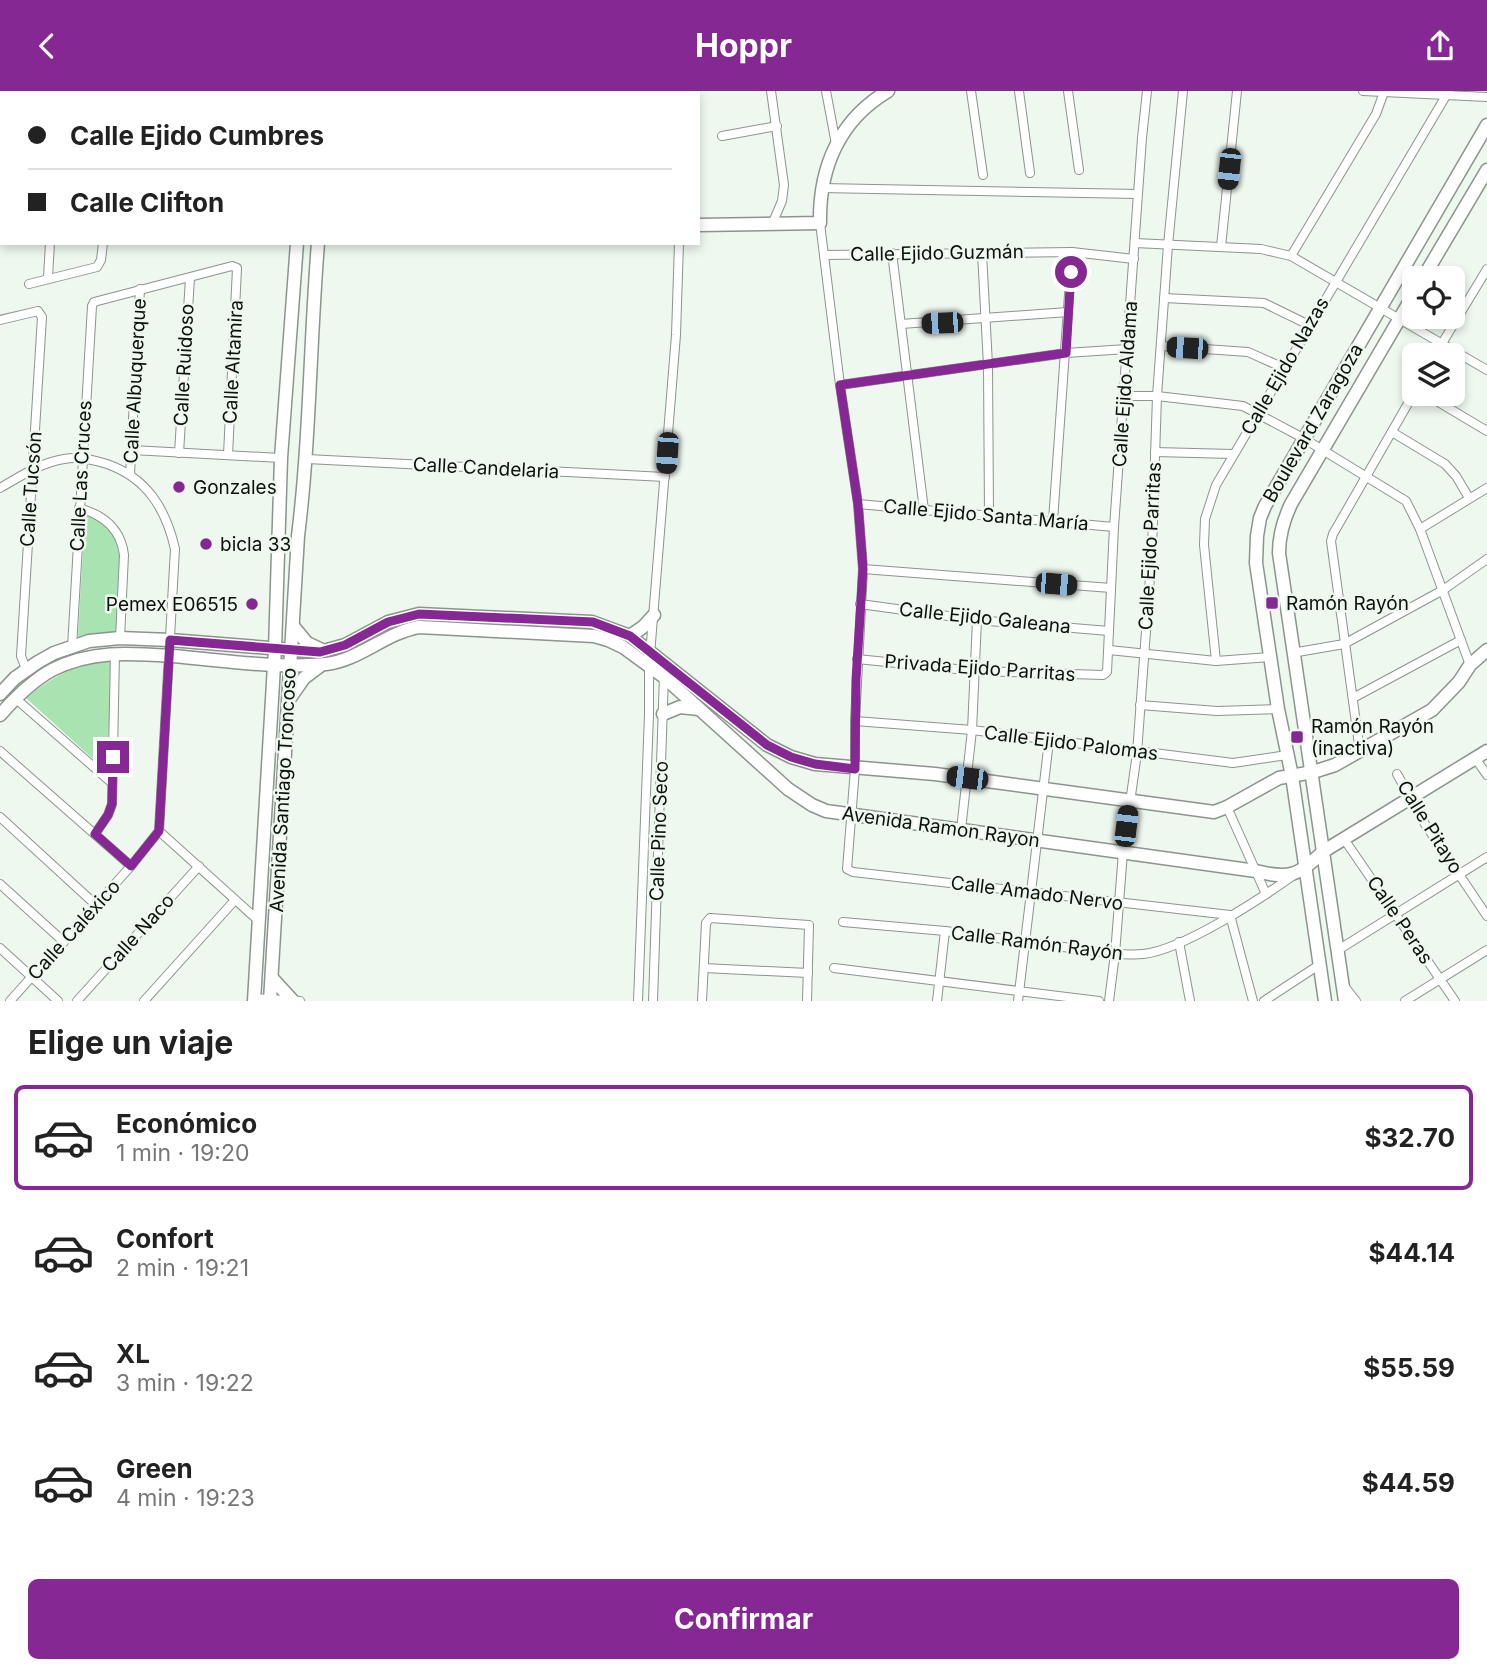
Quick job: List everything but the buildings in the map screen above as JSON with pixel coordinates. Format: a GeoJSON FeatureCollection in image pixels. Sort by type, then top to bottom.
{"type":"FeatureCollection","features":[{"type":"Feature","properties":{"kind":"main road"},"geometry":{"type":"LineString","coordinates":[[700,225],[820,223],[821,188],[835,144],[854,119],[880,93]]}},
{"type":"Feature","properties":{"kind":"main road","name":"Boulevard Zaragoza"},"geometry":{"type":"LineString","coordinates":[[1325,1001],[1300,872],[1292,776],[1278,709],[1256,563],[1260,518],[1303,438],[1487,125]]}},
{"type":"Feature","properties":{"kind":"main road"},"geometry":{"type":"LineString","coordinates":[[1430,266],[1487,170]]}},
{"type":"Feature","properties":{"kind":"main road","name":"Avenida Santiago Troncoso"},"geometry":{"type":"LineString","coordinates":[[254,999],[275,649],[281,458],[297,245]]}},
{"type":"Feature","properties":{"kind":"main road","name":"Avenida Santiago Troncoso"},"geometry":{"type":"LineString","coordinates":[[270,1000],[318,245]]}},
{"type":"Feature","properties":{"kind":"main road","name":"Boulevard Zaragoza"},"geometry":{"type":"LineString","coordinates":[[1345,1001],[1313,772],[1292,653],[1279,537],[1283,519],[1291,504],[1402,314]]}},
{"type":"Feature","properties":{"kind":"main road","name":"Avenida Ramon Rayon"},"geometry":{"type":"LineString","coordinates":[[0,715],[36,681],[61,666],[95,655],[114,653],[291,664],[325,658],[388,622],[419,614],[593,622],[630,636],[777,751],[815,764],[967,778],[1210,812],[1227,807],[1273,780],[1335,765],[1432,710],[1449,695],[1470,665],[1487,650]]}},
{"type":"Feature","properties":{"kind":"main road"},"geometry":{"type":"LineString","coordinates":[[630,636],[654,615]]}},
{"type":"Feature","properties":{"kind":"main road"},"geometry":{"type":"LineString","coordinates":[[288,701],[304,678],[325,658],[307,643],[293,626]]}},
{"type":"Feature","properties":{"kind":"main road","name":"Avenida Ramon Rayon"},"geometry":{"type":"LineString","coordinates":[[2,689],[26,669],[54,653],[89,641],[120,638],[291,649],[335,663],[357,655],[396,633],[431,627],[594,636],[623,647],[664,677],[796,794],[819,808],[850,816],[1256,871]]}},
{"type":"Feature","properties":{"kind":"main road"},"geometry":{"type":"LineString","coordinates":[[663,714],[680,707],[699,709]]}},
{"type":"Feature","properties":{"kind":"main road","name":"Calle Ramón Rayón"},"geometry":{"type":"LineString","coordinates":[[1300,872],[1324,851],[1481,754]]}},
{"type":"Feature","properties":{"kind":"main road"},"geometry":{"type":"LineString","coordinates":[[1256,871],[1283,877],[1300,872]]}},
{"type":"Feature","properties":{"kind":"main road"},"geometry":{"type":"LineString","coordinates":[[272,978],[293,1000]]}},
{"type":"Feature","properties":{"kind":"street"},"geometry":{"type":"LineString","coordinates":[[771,91],[784,192],[773,222]]}},
{"type":"Feature","properties":{"kind":"street"},"geometry":{"type":"LineString","coordinates":[[826,91],[835,144]]}},
{"type":"Feature","properties":{"kind":"street"},"geometry":{"type":"LineString","coordinates":[[971,91],[983,175]]}},
{"type":"Feature","properties":{"kind":"street"},"geometry":{"type":"LineString","coordinates":[[1019,91],[1030,173]]}},
{"type":"Feature","properties":{"kind":"street"},"geometry":{"type":"LineString","coordinates":[[1068,91],[1079,170]]}},
{"type":"Feature","properties":{"kind":"street","name":"Calle Ejido Aldama"},"geometry":{"type":"LineString","coordinates":[[1103,675],[1108,670],[1114,527],[1147,91]]}},
{"type":"Feature","properties":{"kind":"street","name":"Calle Ejido Parritas"},"geometry":{"type":"LineString","coordinates":[[1109,1001],[1123,852],[1137,753],[1152,550],[1157,396],[1183,91]]}},
{"type":"Feature","properties":{"kind":"street"},"geometry":{"type":"LineString","coordinates":[[1220,247],[1237,91]]}},
{"type":"Feature","properties":{"kind":"street"},"geometry":{"type":"LineString","coordinates":[[1363,91],[1487,97]]}},
{"type":"Feature","properties":{"kind":"street"},"geometry":{"type":"LineString","coordinates":[[1291,256],[1376,114],[1384,93]]}},
{"type":"Feature","properties":{"kind":"street","name":"Calle Ejido Nazas"},"geometry":{"type":"LineString","coordinates":[[1216,661],[1205,574],[1205,519],[1216,485],[1447,94]]}},
{"type":"Feature","properties":{"kind":"street"},"geometry":{"type":"LineString","coordinates":[[722,136],[776,126]]}},
{"type":"Feature","properties":{"kind":"street"},"geometry":{"type":"LineString","coordinates":[[821,188],[1138,194]]}},
{"type":"Feature","properties":{"kind":"street"},"geometry":{"type":"LineString","coordinates":[[820,223],[858,504],[863,569],[857,659],[855,769],[850,816]]}},
{"type":"Feature","properties":{"kind":"street"},"geometry":{"type":"LineString","coordinates":[[1135,243],[1261,249],[1291,256],[1440,343]]}},
{"type":"Feature","properties":{"kind":"street"},"geometry":{"type":"LineString","coordinates":[[48,277],[50,245]]}},
{"type":"Feature","properties":{"kind":"street"},"geometry":{"type":"LineString","coordinates":[[29,284],[48,277],[97,267],[103,245]]}},
{"type":"Feature","properties":{"kind":"street","name":"Calle Pino Seco"},"geometry":{"type":"LineString","coordinates":[[638,1001],[649,743],[649,667],[676,335],[679,245]]}},
{"type":"Feature","properties":{"kind":"street"},"geometry":{"type":"LineString","coordinates":[[1053,521],[1072,252]]}},
{"type":"Feature","properties":{"kind":"street","name":"Calle Ejido Guzmán"},"geometry":{"type":"LineString","coordinates":[[824,255],[1072,252],[1134,259]]}},
{"type":"Feature","properties":{"kind":"street"},"geometry":{"type":"LineString","coordinates":[[892,253],[924,510]]}},
{"type":"Feature","properties":{"kind":"street"},"geometry":{"type":"LineString","coordinates":[[982,253],[988,365],[989,515]]}},
{"type":"Feature","properties":{"kind":"street","name":"Calle Altamira"},"geometry":{"type":"LineString","coordinates":[[190,278],[232,266],[238,270],[228,455]]}},
{"type":"Feature","properties":{"kind":"street"},"geometry":{"type":"LineString","coordinates":[[1443,343],[1487,269]]}},
{"type":"Feature","properties":{"kind":"street"},"geometry":{"type":"LineString","coordinates":[[141,289],[190,278]]}},
{"type":"Feature","properties":{"kind":"street","name":"Calle Ruidoso"},"geometry":{"type":"LineString","coordinates":[[179,453],[190,278]]}},
{"type":"Feature","properties":{"kind":"street","name":"Calle Las Cruces"},"geometry":{"type":"LineString","coordinates":[[72,647],[92,306],[99,299],[141,289]]}},
{"type":"Feature","properties":{"kind":"street","name":"Calle Albuquerque"},"geometry":{"type":"LineString","coordinates":[[130,474],[141,289]]}},
{"type":"Feature","properties":{"kind":"street"},"geometry":{"type":"LineString","coordinates":[[1164,297],[1264,303],[1309,325]]}},
{"type":"Feature","properties":{"kind":"street","name":"Calle Tucsón"},"geometry":{"type":"LineString","coordinates":[[0,320],[37,311],[43,317],[21,656],[26,669]]}},
{"type":"Feature","properties":{"kind":"street"},"geometry":{"type":"LineString","coordinates":[[901,324],[1068,312]]}},
{"type":"Feature","properties":{"kind":"street"},"geometry":{"type":"LineString","coordinates":[[1161,346],[1255,353],[1284,368]]}},
{"type":"Feature","properties":{"kind":"street"},"geometry":{"type":"LineString","coordinates":[[840,385],[1066,353],[1127,349]]}},
{"type":"Feature","properties":{"kind":"street"},"geometry":{"type":"LineString","coordinates":[[1465,357],[1487,370]]}},
{"type":"Feature","properties":{"kind":"street"},"geometry":{"type":"LineString","coordinates":[[1124,396],[1157,396],[1237,405],[1303,438],[1406,501],[1420,529],[1470,665]]}},
{"type":"Feature","properties":{"kind":"street"},"geometry":{"type":"LineString","coordinates":[[1360,752],[1331,541],[1407,406]]}},
{"type":"Feature","properties":{"kind":"street"},"geometry":{"type":"LineString","coordinates":[[1445,406],[1487,432]]}},
{"type":"Feature","properties":{"kind":"street"},"geometry":{"type":"LineString","coordinates":[[1392,432],[1446,464],[1469,498]]}},
{"type":"Feature","properties":{"kind":"street"},"geometry":{"type":"LineString","coordinates":[[132,450],[281,458]]}},
{"type":"Feature","properties":{"kind":"street"},"geometry":{"type":"LineString","coordinates":[[1155,452],[1233,454]]}},
{"type":"Feature","properties":{"kind":"street"},"geometry":{"type":"LineString","coordinates":[[0,488],[32,469],[66,458],[81,458],[94,460],[130,474],[160,505],[170,526],[175,549],[159,831],[260,922]]}},
{"type":"Feature","properties":{"kind":"street","name":"Calle Candelaria"},"geometry":{"type":"LineString","coordinates":[[306,459],[665,477]]}},
{"type":"Feature","properties":{"kind":"street"},"geometry":{"type":"LineString","coordinates":[[1420,529],[1487,488]]}},
{"type":"Feature","properties":{"kind":"street","name":"Calle Ejido Santa María"},"geometry":{"type":"LineString","coordinates":[[858,504],[1114,527]]}},
{"type":"Feature","properties":{"kind":"street"},"geometry":{"type":"LineString","coordinates":[[79,508],[103,517],[116,529],[123,542],[120,638]]}},
{"type":"Feature","properties":{"kind":"street"},"geometry":{"type":"LineString","coordinates":[[1292,653],[1344,644],[1443,590],[1487,559]]}},
{"type":"Feature","properties":{"kind":"street"},"geometry":{"type":"LineString","coordinates":[[863,569],[1111,588]]}},
{"type":"Feature","properties":{"kind":"street","name":"Calle Ejido Galeana"},"geometry":{"type":"LineString","coordinates":[[860,604],[977,620],[1109,631]]}},
{"type":"Feature","properties":{"kind":"street"},"geometry":{"type":"LineString","coordinates":[[961,830],[972,730],[977,620]]}},
{"type":"Feature","properties":{"kind":"street"},"geometry":{"type":"LineString","coordinates":[[1353,698],[1461,640]]}},
{"type":"Feature","properties":{"kind":"street"},"geometry":{"type":"LineString","coordinates":[[1109,650],[1216,661],[1270,657]]}},
{"type":"Feature","properties":{"kind":"street"},"geometry":{"type":"LineString","coordinates":[[95,834],[111,808],[114,653]]}},
{"type":"Feature","properties":{"kind":"street","name":"Privada Ejido Parritas"},"geometry":{"type":"LineString","coordinates":[[857,659],[976,671],[1103,675]]}},
{"type":"Feature","properties":{"kind":"street","name":"Calle Pino Seco"},"geometry":{"type":"LineString","coordinates":[[653,1001],[663,662]]}},
{"type":"Feature","properties":{"kind":"street"},"geometry":{"type":"LineString","coordinates":[[16,698],[112,783]]}},
{"type":"Feature","properties":{"kind":"street"},"geometry":{"type":"LineString","coordinates":[[1140,705],[1227,711],[1278,709]]}},
{"type":"Feature","properties":{"kind":"street","name":"Calle Ejido Palomas"},"geometry":{"type":"LineString","coordinates":[[855,721],[972,730],[1137,753],[1241,764],[1287,755]]}},
{"type":"Feature","properties":{"kind":"street"},"geometry":{"type":"LineString","coordinates":[[1018,1001],[1049,741]]}},
{"type":"Feature","properties":{"kind":"street"},"geometry":{"type":"LineString","coordinates":[[0,751],[131,866]]}},
{"type":"Feature","properties":{"kind":"street"},"geometry":{"type":"LineString","coordinates":[[1481,754],[1487,775]]}},
{"type":"Feature","properties":{"kind":"street","name":"Calle Pitayo"},"geometry":{"type":"LineString","coordinates":[[1397,773],[1425,824],[1487,916]]}},
{"type":"Feature","properties":{"kind":"street"},"geometry":{"type":"LineString","coordinates":[[1227,807],[1266,894]]}},
{"type":"Feature","properties":{"kind":"street","name":"Calle Amado Nervo"},"geometry":{"type":"LineString","coordinates":[[850,816],[846,868],[853,872],[1230,915]]}},
{"type":"Feature","properties":{"kind":"street"},"geometry":{"type":"LineString","coordinates":[[0,817],[96,905]]}},
{"type":"Feature","properties":{"kind":"street","name":"Calle Caléxico"},"geometry":{"type":"LineString","coordinates":[[10,1001],[159,831]]}},
{"type":"Feature","properties":{"kind":"street","name":"Calle Peras"},"geometry":{"type":"LineString","coordinates":[[1344,839],[1455,1001]]}},
{"type":"Feature","properties":{"kind":"street"},"geometry":{"type":"LineString","coordinates":[[1338,950],[1487,857]]}},
{"type":"Feature","properties":{"kind":"street","name":"Calle Naco"},"geometry":{"type":"LineString","coordinates":[[77,1001],[199,866]]}},
{"type":"Feature","properties":{"kind":"street","name":"Calle Ramón Rayón"},"geometry":{"type":"LineString","coordinates":[[844,922],[945,931],[1115,954],[1143,954],[1179,942],[1230,915],[1300,872]]}},
{"type":"Feature","properties":{"kind":"street"},"geometry":{"type":"LineString","coordinates":[[0,884],[64,942]]}},
{"type":"Feature","properties":{"kind":"street"},"geometry":{"type":"LineString","coordinates":[[144,1001],[235,899]]}},
{"type":"Feature","properties":{"kind":"street"},"geometry":{"type":"LineString","coordinates":[[1230,915],[1253,1001]]}},
{"type":"Feature","properties":{"kind":"street"},"geometry":{"type":"LineString","coordinates":[[702,1001],[708,919],[809,925],[807,1001]]}},
{"type":"Feature","properties":{"kind":"street"},"geometry":{"type":"LineString","coordinates":[[937,1001],[945,931]]}},
{"type":"Feature","properties":{"kind":"street"},"geometry":{"type":"LineString","coordinates":[[1179,942],[1189,1001]]}},
{"type":"Feature","properties":{"kind":"street"},"geometry":{"type":"LineString","coordinates":[[0,948],[58,1001]]}},
{"type":"Feature","properties":{"kind":"street"},"geometry":{"type":"LineString","coordinates":[[1405,1001],[1487,950]]}},
{"type":"Feature","properties":{"kind":"street"},"geometry":{"type":"LineString","coordinates":[[1264,1001],[1320,965]]}},
{"type":"Feature","properties":{"kind":"street"},"geometry":{"type":"LineString","coordinates":[[704,968],[808,974]]}},
{"type":"Feature","properties":{"kind":"street"},"geometry":{"type":"LineString","coordinates":[[834,968],[1099,1001]]}},
{"type":"Feature","properties":{"kind":"street"},"geometry":{"type":"LineString","coordinates":[[1342,983],[1356,1001]]}},
{"type":"Feature","properties":{"kind":"street"},"geometry":{"type":"LineString","coordinates":[[254,999],[300,1001]]}},
{"type":"Feature","properties":{"kind":"green space"},"geometry":{"type":"Polygon","coordinates":[[[85,516],[103,523],[116,539],[120,552],[121,581],[116,633],[81,638],[78,636],[85,516]]]}},
{"type":"Feature","properties":{"kind":"green space"},"geometry":{"type":"Polygon","coordinates":[[[112,661],[107,763],[101,766],[26,698],[77,667],[112,661]]]}},
{"type":"Feature","properties":{"kind":"place","name":"Gonzales"},"geometry":{"type":"Point","coordinates":[179,487]}},
{"type":"Feature","properties":{"kind":"place","name":"bicla 33"},"geometry":{"type":"Point","coordinates":[206,544]}},
{"type":"Feature","properties":{"kind":"place","name":"Ramón Rayón"},"geometry":{"type":"Point","coordinates":[1272,603]}},
{"type":"Feature","properties":{"kind":"place","name":"Pemex E06515"},"geometry":{"type":"Point","coordinates":[252,604]}},
{"type":"Feature","properties":{"kind":"place","name":"Ramón Rayón (inactiva)"},"geometry":{"type":"Point","coordinates":[1297,737]}},
{"type":"Feature","properties":{"kind":"route"},"geometry":{"type":"LineString","coordinates":[[113,757],[112,804],[95,834],[131,866],[159,831],[170,640],[320,652],[335,650],[399,617],[419,614],[593,622],[605,625],[630,636],[777,751],[815,764],[855,769],[856,680],[863,569],[858,504],[840,385],[1066,353],[1071,272]]}}]}
